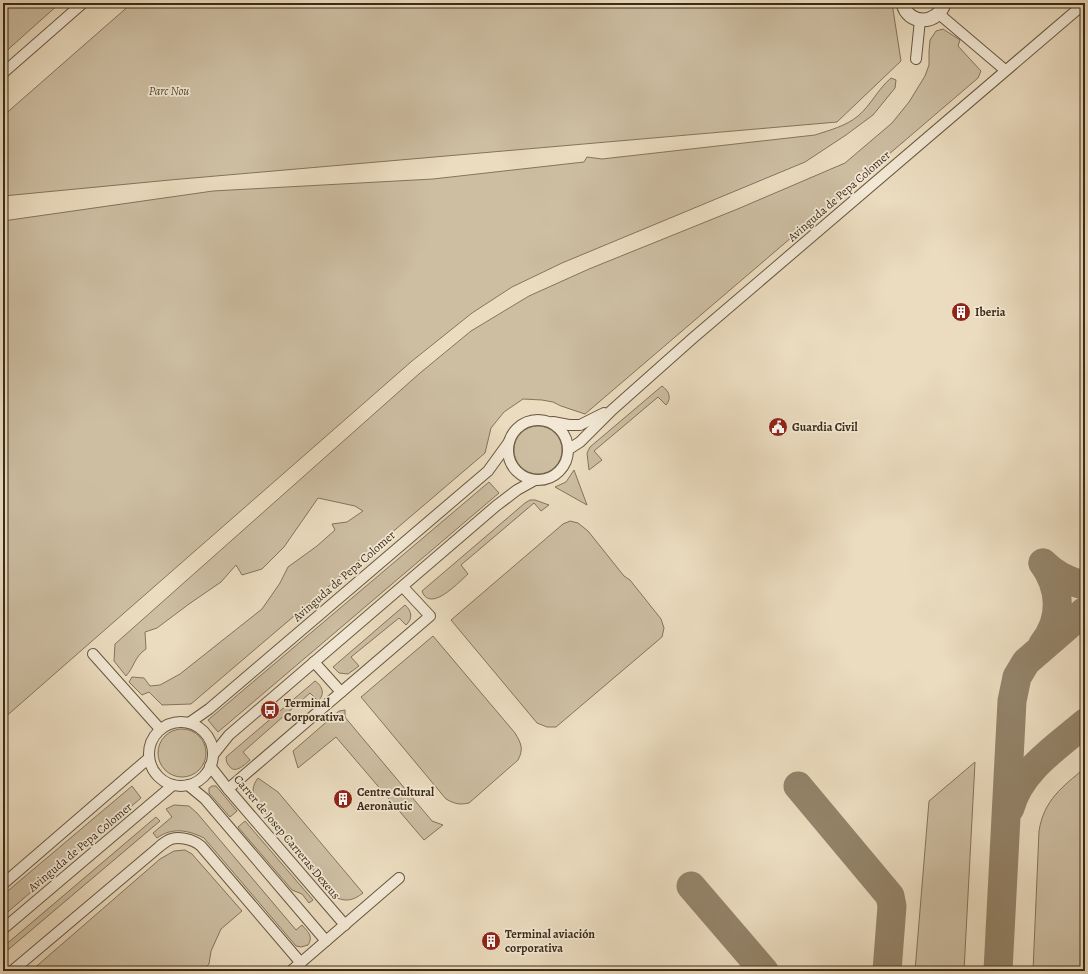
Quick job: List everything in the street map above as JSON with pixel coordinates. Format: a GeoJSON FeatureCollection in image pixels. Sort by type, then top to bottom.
{"type":"FeatureCollection","features":[{"type":"Feature","properties":{"kind":"street"},"geometry":{"type":"LineString","coordinates":[[3,73],[73,7],[83,3]]}},
{"type":"Feature","properties":{"kind":"street"},"geometry":{"type":"LineString","coordinates":[[903,3],[909,15],[920,20],[928,20],[942,8],[1005,70]]}},
{"type":"Feature","properties":{"kind":"street","name":"Avinguda de Pepa Colomer"},"geometry":{"type":"LineString","coordinates":[[569,449],[580,442],[612,410],[693,338],[1084,3]]}},
{"type":"Feature","properties":{"kind":"street"},"geometry":{"type":"LineString","coordinates":[[916,59],[920,20]]}},
{"type":"Feature","properties":{"kind":"street","name":"Avinguda de Pepa Colomer"},"geometry":{"type":"LineString","coordinates":[[541,420],[569,425],[580,425],[612,410]]}},
{"type":"Feature","properties":{"kind":"street"},"geometry":{"type":"LineString","coordinates":[[541,420],[558,427],[565,434],[569,444],[569,449],[568,460],[563,469],[551,478],[541,481],[524,477],[515,470],[510,463],[508,455],[509,442],[515,430],[527,422],[541,420]]}},
{"type":"Feature","properties":{"kind":"street","name":"Avinguda de Pepa Colomer"},"geometry":{"type":"LineString","coordinates":[[189,723],[209,709],[488,471],[509,442]]}},
{"type":"Feature","properties":{"kind":"street"},"geometry":{"type":"LineString","coordinates":[[213,755],[229,735],[496,506],[517,490],[535,480]]}},
{"type":"Feature","properties":{"kind":"street"},"geometry":{"type":"LineString","coordinates":[[228,789],[430,616],[403,587]]}},
{"type":"Feature","properties":{"kind":"street"},"geometry":{"type":"LineString","coordinates":[[93,654],[160,729]]}},
{"type":"Feature","properties":{"kind":"street"},"geometry":{"type":"LineString","coordinates":[[314,662],[341,692]]}},
{"type":"Feature","properties":{"kind":"street"},"geometry":{"type":"LineString","coordinates":[[173,723],[189,723],[198,727],[206,734],[212,746],[213,755],[210,766],[201,778],[188,785],[173,785],[159,778],[152,769],[149,751],[152,738],[160,729],[173,723]]}},
{"type":"Feature","properties":{"kind":"street","name":"Avinguda de Pepa Colomer"},"geometry":{"type":"LineString","coordinates":[[3,884],[149,758]]}},
{"type":"Feature","properties":{"kind":"street","name":"Carrer de Josep Carreras Dexeus"},"geometry":{"type":"LineString","coordinates":[[210,766],[345,925]]}},
{"type":"Feature","properties":{"kind":"street","name":"Avinguda de Pepa Colomer"},"geometry":{"type":"LineString","coordinates":[[3,929],[173,785]]}},
{"type":"Feature","properties":{"kind":"street"},"geometry":{"type":"LineString","coordinates":[[188,785],[206,799],[326,941]]}},
{"type":"Feature","properties":{"kind":"street"},"geometry":{"type":"LineString","coordinates":[[12,971],[155,850],[168,840],[177,838],[196,842],[201,846],[301,963]]}},
{"type":"Feature","properties":{"kind":"street"},"geometry":{"type":"LineString","coordinates":[[291,971],[399,878]]}},
{"type":"Feature","properties":{"kind":"green space"},"geometry":{"type":"Polygon","coordinates":[[[3,3],[60,3],[3,54],[3,3]]]}},
{"type":"Feature","properties":{"kind":"green space","name":"Parc Nou"},"geometry":{"type":"Polygon","coordinates":[[[132,3],[892,3],[901,61],[837,122],[3,196],[3,116],[132,3]]]}},
{"type":"Feature","properties":{"kind":"green space"},"geometry":{"type":"Polygon","coordinates":[[[943,29],[960,40],[958,46],[981,71],[978,78],[585,414],[553,402],[523,399],[504,412],[491,428],[485,453],[191,704],[162,705],[149,692],[142,695],[129,682],[132,677],[144,678],[150,686],[160,685],[180,674],[262,609],[280,583],[288,567],[317,546],[335,530],[332,524],[347,522],[363,511],[355,506],[318,498],[284,547],[262,569],[242,575],[236,565],[221,582],[157,628],[145,632],[146,649],[139,655],[126,676],[114,661],[115,644],[420,373],[471,331],[529,296],[589,269],[740,208],[845,163],[892,123],[909,102],[925,76],[929,65],[930,40],[936,31],[943,29]]]}},
{"type":"Feature","properties":{"kind":"green space"},"geometry":{"type":"Polygon","coordinates":[[[891,78],[896,80],[895,88],[873,115],[805,162],[562,263],[512,287],[472,313],[412,361],[3,719],[3,221],[213,191],[433,179],[584,162],[587,157],[602,159],[815,135],[843,125],[858,116],[891,78]]]}},
{"type":"Feature","properties":{"kind":"green space"},"geometry":{"type":"Polygon","coordinates":[[[662,386],[669,395],[669,400],[666,405],[658,397],[594,451],[602,460],[589,470],[587,453],[590,447],[662,386]]]}},
{"type":"Feature","properties":{"kind":"green space"},"geometry":{"type":"Polygon","coordinates":[[[533,426],[543,426],[555,433],[562,445],[562,455],[555,467],[543,474],[533,474],[525,470],[518,463],[514,455],[514,445],[518,437],[525,430],[533,426]]]}},
{"type":"Feature","properties":{"kind":"green space"},"geometry":{"type":"Polygon","coordinates":[[[574,470],[587,505],[555,487],[566,482],[574,470]]]}},
{"type":"Feature","properties":{"kind":"green space"},"geometry":{"type":"Polygon","coordinates":[[[489,482],[499,493],[218,732],[208,720],[489,482]]]}},
{"type":"Feature","properties":{"kind":"green space"},"geometry":{"type":"Polygon","coordinates":[[[530,500],[535,500],[549,505],[541,511],[534,503],[461,565],[468,574],[459,583],[438,598],[431,599],[426,597],[422,591],[530,500]]]}},
{"type":"Feature","properties":{"kind":"green space"},"geometry":{"type":"Polygon","coordinates":[[[570,521],[578,523],[588,531],[661,619],[664,628],[662,637],[556,727],[547,727],[537,723],[451,620],[563,524],[570,521]]]}},
{"type":"Feature","properties":{"kind":"green space"},"geometry":{"type":"Polygon","coordinates":[[[405,605],[411,615],[408,623],[406,625],[399,618],[351,657],[359,666],[348,674],[339,673],[333,667],[405,605]]]}},
{"type":"Feature","properties":{"kind":"green space"},"geometry":{"type":"Polygon","coordinates":[[[433,636],[515,733],[521,746],[521,753],[518,760],[469,803],[457,804],[446,799],[361,697],[433,636]]]}},
{"type":"Feature","properties":{"kind":"green space"},"geometry":{"type":"Polygon","coordinates":[[[315,681],[320,685],[322,691],[322,696],[320,699],[318,701],[310,693],[243,752],[250,760],[238,769],[232,769],[227,762],[226,757],[315,681]]]}},
{"type":"Feature","properties":{"kind":"green space"},"geometry":{"type":"Polygon","coordinates":[[[345,710],[345,717],[432,821],[443,825],[424,840],[336,737],[298,768],[293,751],[339,711],[345,710]]]}},
{"type":"Feature","properties":{"kind":"green space"},"geometry":{"type":"Polygon","coordinates":[[[177,729],[187,729],[199,736],[206,748],[206,758],[199,770],[187,777],[177,777],[169,773],[162,766],[158,758],[158,748],[162,740],[169,733],[177,729]]]}},
{"type":"Feature","properties":{"kind":"green space"},"geometry":{"type":"Polygon","coordinates":[[[975,762],[964,971],[915,971],[929,801],[975,762]]]}},
{"type":"Feature","properties":{"kind":"green space"},"geometry":{"type":"Polygon","coordinates":[[[1085,768],[1085,971],[1033,971],[1039,831],[1041,820],[1055,795],[1085,768]]]}},
{"type":"Feature","properties":{"kind":"green space"},"geometry":{"type":"Polygon","coordinates":[[[258,778],[278,792],[363,893],[350,900],[337,898],[255,801],[253,789],[258,778]]]}},
{"type":"Feature","properties":{"kind":"green space"},"geometry":{"type":"Polygon","coordinates":[[[132,786],[141,798],[3,916],[3,895],[132,786]]]}},
{"type":"Feature","properties":{"kind":"green space"},"geometry":{"type":"Polygon","coordinates":[[[216,786],[237,811],[230,817],[209,793],[209,788],[216,786]]]}},
{"type":"Feature","properties":{"kind":"green space"},"geometry":{"type":"Polygon","coordinates":[[[174,805],[189,806],[197,813],[296,930],[302,925],[306,929],[310,936],[310,942],[308,945],[301,947],[296,946],[204,838],[192,833],[174,831],[168,832],[157,838],[153,833],[172,817],[166,809],[174,805]]]}},
{"type":"Feature","properties":{"kind":"green space"},"geometry":{"type":"Polygon","coordinates":[[[156,817],[160,821],[3,954],[3,947],[156,817]]]}},
{"type":"Feature","properties":{"kind":"green space"},"geometry":{"type":"Polygon","coordinates":[[[245,821],[313,900],[309,903],[302,894],[292,890],[238,827],[245,821]]]}},
{"type":"Feature","properties":{"kind":"green space"},"geometry":{"type":"Polygon","coordinates":[[[185,850],[192,854],[242,911],[221,929],[211,951],[209,964],[202,971],[31,971],[160,859],[174,851],[185,850]]]}},
{"type":"Feature","properties":{"kind":"taxiway"},"geometry":{"type":"LineString","coordinates":[[1043,563],[1053,583],[1057,604],[1057,614],[1054,624],[1043,644]]}},
{"type":"Feature","properties":{"kind":"taxiway"},"geometry":{"type":"LineString","coordinates":[[1043,563],[1062,577],[1085,585]]}},
{"type":"Feature","properties":{"kind":"taxiway"},"geometry":{"type":"LineString","coordinates":[[998,971],[1012,701],[1017,677],[1026,662],[1085,611]]}},
{"type":"Feature","properties":{"kind":"taxiway"},"geometry":{"type":"LineString","coordinates":[[1010,808],[1015,794],[1031,771],[1052,750],[1085,723]]}},
{"type":"Feature","properties":{"kind":"taxiway"},"geometry":{"type":"LineString","coordinates":[[798,786],[890,896],[892,906],[887,971]]}},
{"type":"Feature","properties":{"kind":"taxiway"},"geometry":{"type":"LineString","coordinates":[[691,886],[764,971]]}},
{"type":"Feature","properties":{"kind":"place","name":"Iberia"},"geometry":{"type":"Point","coordinates":[961,312]}},
{"type":"Feature","properties":{"kind":"place","name":"Guardia Civil"},"geometry":{"type":"Point","coordinates":[778,427]}},
{"type":"Feature","properties":{"kind":"place","name":"Terminal Corporativa"},"geometry":{"type":"Point","coordinates":[270,710]}},
{"type":"Feature","properties":{"kind":"place","name":"Centre Cultural Aeronàutic"},"geometry":{"type":"Point","coordinates":[343,799]}},
{"type":"Feature","properties":{"kind":"place","name":"Terminal aviación corporativa"},"geometry":{"type":"Point","coordinates":[491,941]}}]}
